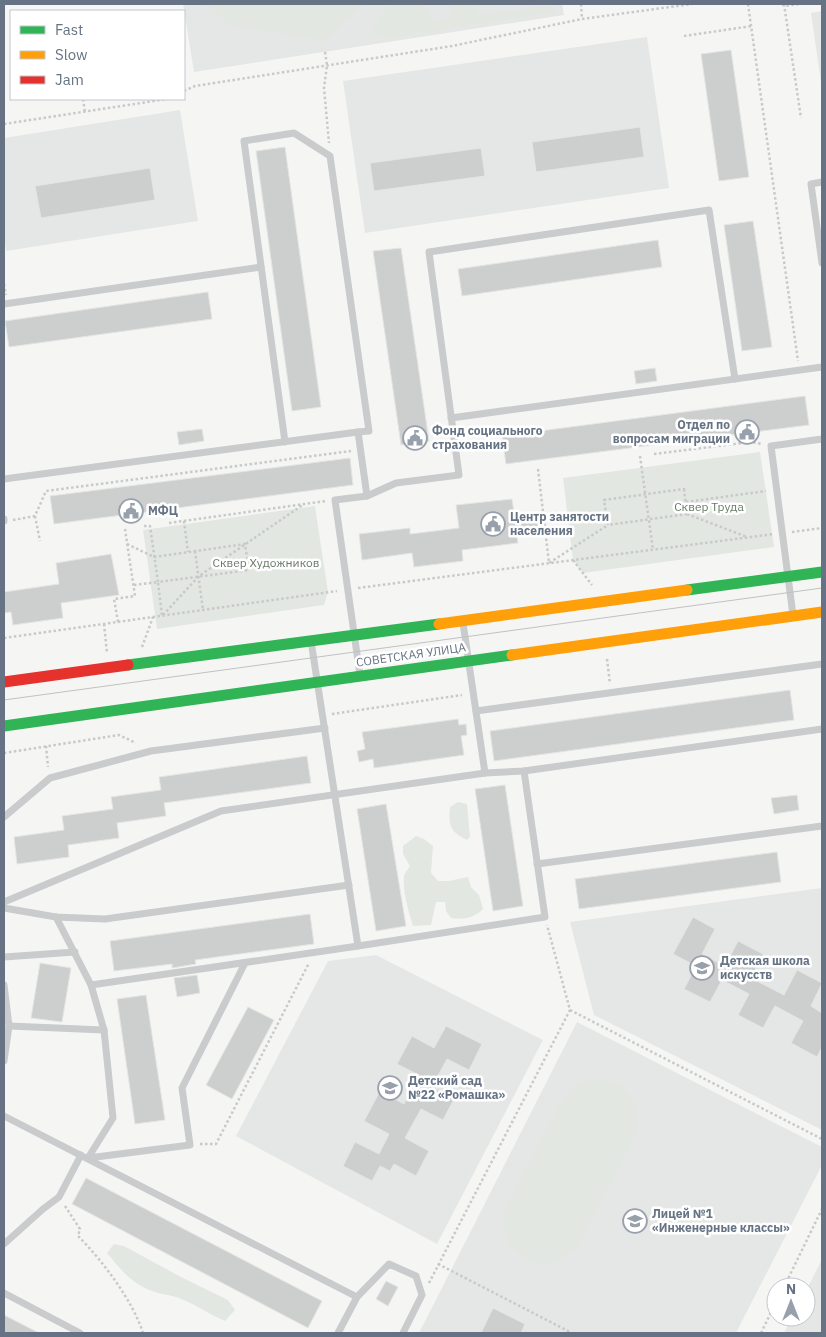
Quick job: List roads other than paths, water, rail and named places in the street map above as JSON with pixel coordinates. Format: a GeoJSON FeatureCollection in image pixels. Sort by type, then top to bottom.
{"type":"FeatureCollection","features":[{"type":"Feature","properties":{"kind":"main road"},"geometry":{"type":"LineString","coordinates":[[4,682],[822,572]]}},
{"type":"Feature","properties":{"kind":"main road","name":"СОВЕТСКАЯ УЛИЦА"},"geometry":{"type":"LineString","coordinates":[[4,726],[822,612]]}},
{"type":"Feature","properties":{"kind":"lane"},"geometry":{"type":"LineString","coordinates":[[4,479],[369,431],[330,156],[294,133],[244,141],[285,442]]}},
{"type":"Feature","properties":{"kind":"lane"},"geometry":{"type":"LineString","coordinates":[[822,182],[811,184],[822,263]]}},
{"type":"Feature","properties":{"kind":"lane"},"geometry":{"type":"LineString","coordinates":[[360,676],[335,500],[367,496],[396,483],[459,475],[429,252],[708,210],[735,379]]}},
{"type":"Feature","properties":{"kind":"lane"},"geometry":{"type":"LineString","coordinates":[[4,304],[261,267]]}},
{"type":"Feature","properties":{"kind":"lane"},"geometry":{"type":"LineString","coordinates":[[452,418],[822,367]]}},
{"type":"Feature","properties":{"kind":"lane"},"geometry":{"type":"LineString","coordinates":[[358,432],[367,496]]}},
{"type":"Feature","properties":{"kind":"lane"},"geometry":{"type":"LineString","coordinates":[[793,616],[771,446],[822,440]]}},
{"type":"Feature","properties":{"kind":"lane"},"geometry":{"type":"LineString","coordinates":[[462,620],[485,773]]}},
{"type":"Feature","properties":{"kind":"lane"},"geometry":{"type":"LineString","coordinates":[[311,641],[358,946]]}},
{"type":"Feature","properties":{"kind":"lane"},"geometry":{"type":"LineString","coordinates":[[476,711],[822,664]]}},
{"type":"Feature","properties":{"kind":"lane"},"geometry":{"type":"LineString","coordinates":[[4,817],[50,778],[151,750],[325,728]]}},
{"type":"Feature","properties":{"kind":"lane"},"geometry":{"type":"LineString","coordinates":[[4,902],[221,811],[485,773],[524,771],[822,729]]}},
{"type":"Feature","properties":{"kind":"lane"},"geometry":{"type":"LineString","coordinates":[[91,985],[545,917],[524,771]]}},
{"type":"Feature","properties":{"kind":"lane"},"geometry":{"type":"LineString","coordinates":[[537,864],[822,826]]}},
{"type":"Feature","properties":{"kind":"lane"},"geometry":{"type":"LineString","coordinates":[[4,908],[56,916],[105,919],[348,885]]}},
{"type":"Feature","properties":{"kind":"lane"},"geometry":{"type":"LineString","coordinates":[[4,1244],[59,1197],[84,1156],[113,1118],[104,1030],[91,985],[56,916]]}},
{"type":"Feature","properties":{"kind":"lane"},"geometry":{"type":"LineString","coordinates":[[4,957],[75,952]]}},
{"type":"Feature","properties":{"kind":"lane"},"geometry":{"type":"LineString","coordinates":[[84,1156],[190,1145],[182,1088],[245,963]]}},
{"type":"Feature","properties":{"kind":"lane"},"geometry":{"type":"LineString","coordinates":[[4,984],[9,1026],[4,1061]]}},
{"type":"Feature","properties":{"kind":"lane"},"geometry":{"type":"LineString","coordinates":[[9,1026],[104,1030]]}},
{"type":"Feature","properties":{"kind":"lane"},"geometry":{"type":"LineString","coordinates":[[4,1116],[357,1297]]}},
{"type":"Feature","properties":{"kind":"lane"},"geometry":{"type":"LineString","coordinates":[[338,1333],[357,1297],[389,1264],[416,1276],[422,1295],[403,1333]]}},
{"type":"Feature","properties":{"kind":"lane"},"geometry":{"type":"LineString","coordinates":[[4,1294],[80,1333]]}},
{"type":"Feature","properties":{"kind":"tram line"},"geometry":{"type":"LineString","coordinates":[[4,700],[822,588]]}},
{"type":"Feature","properties":{"kind":"place","name":"Отдел по вопросам миграции"},"geometry":{"type":"Point","coordinates":[747,432]}},
{"type":"Feature","properties":{"kind":"place","name":"Фонд социального страхования"},"geometry":{"type":"Point","coordinates":[415,438]}},
{"type":"Feature","properties":{"kind":"place","name":"МФЦ"},"geometry":{"type":"Point","coordinates":[131,511]}},
{"type":"Feature","properties":{"kind":"place","name":"Центр занятости населения"},"geometry":{"type":"Point","coordinates":[493,524]}},
{"type":"Feature","properties":{"kind":"place","name":"Детская школа искусств"},"geometry":{"type":"Point","coordinates":[702,968]}},
{"type":"Feature","properties":{"kind":"place","name":"Детский сад №22 «Ромашка»"},"geometry":{"type":"Point","coordinates":[390,1088]}},
{"type":"Feature","properties":{"kind":"place","name":"Лицей №1 «Инженерные классы»"},"geometry":{"type":"Point","coordinates":[635,1221]}},
{"type":"Feature","properties":{"kind":"park label","name":"Сквер Труда"},"geometry":{"type":"Point","coordinates":[709,507]}},
{"type":"Feature","properties":{"kind":"park label","name":"Сквер Художников"},"geometry":{"type":"Point","coordinates":[266,563]}}]}
